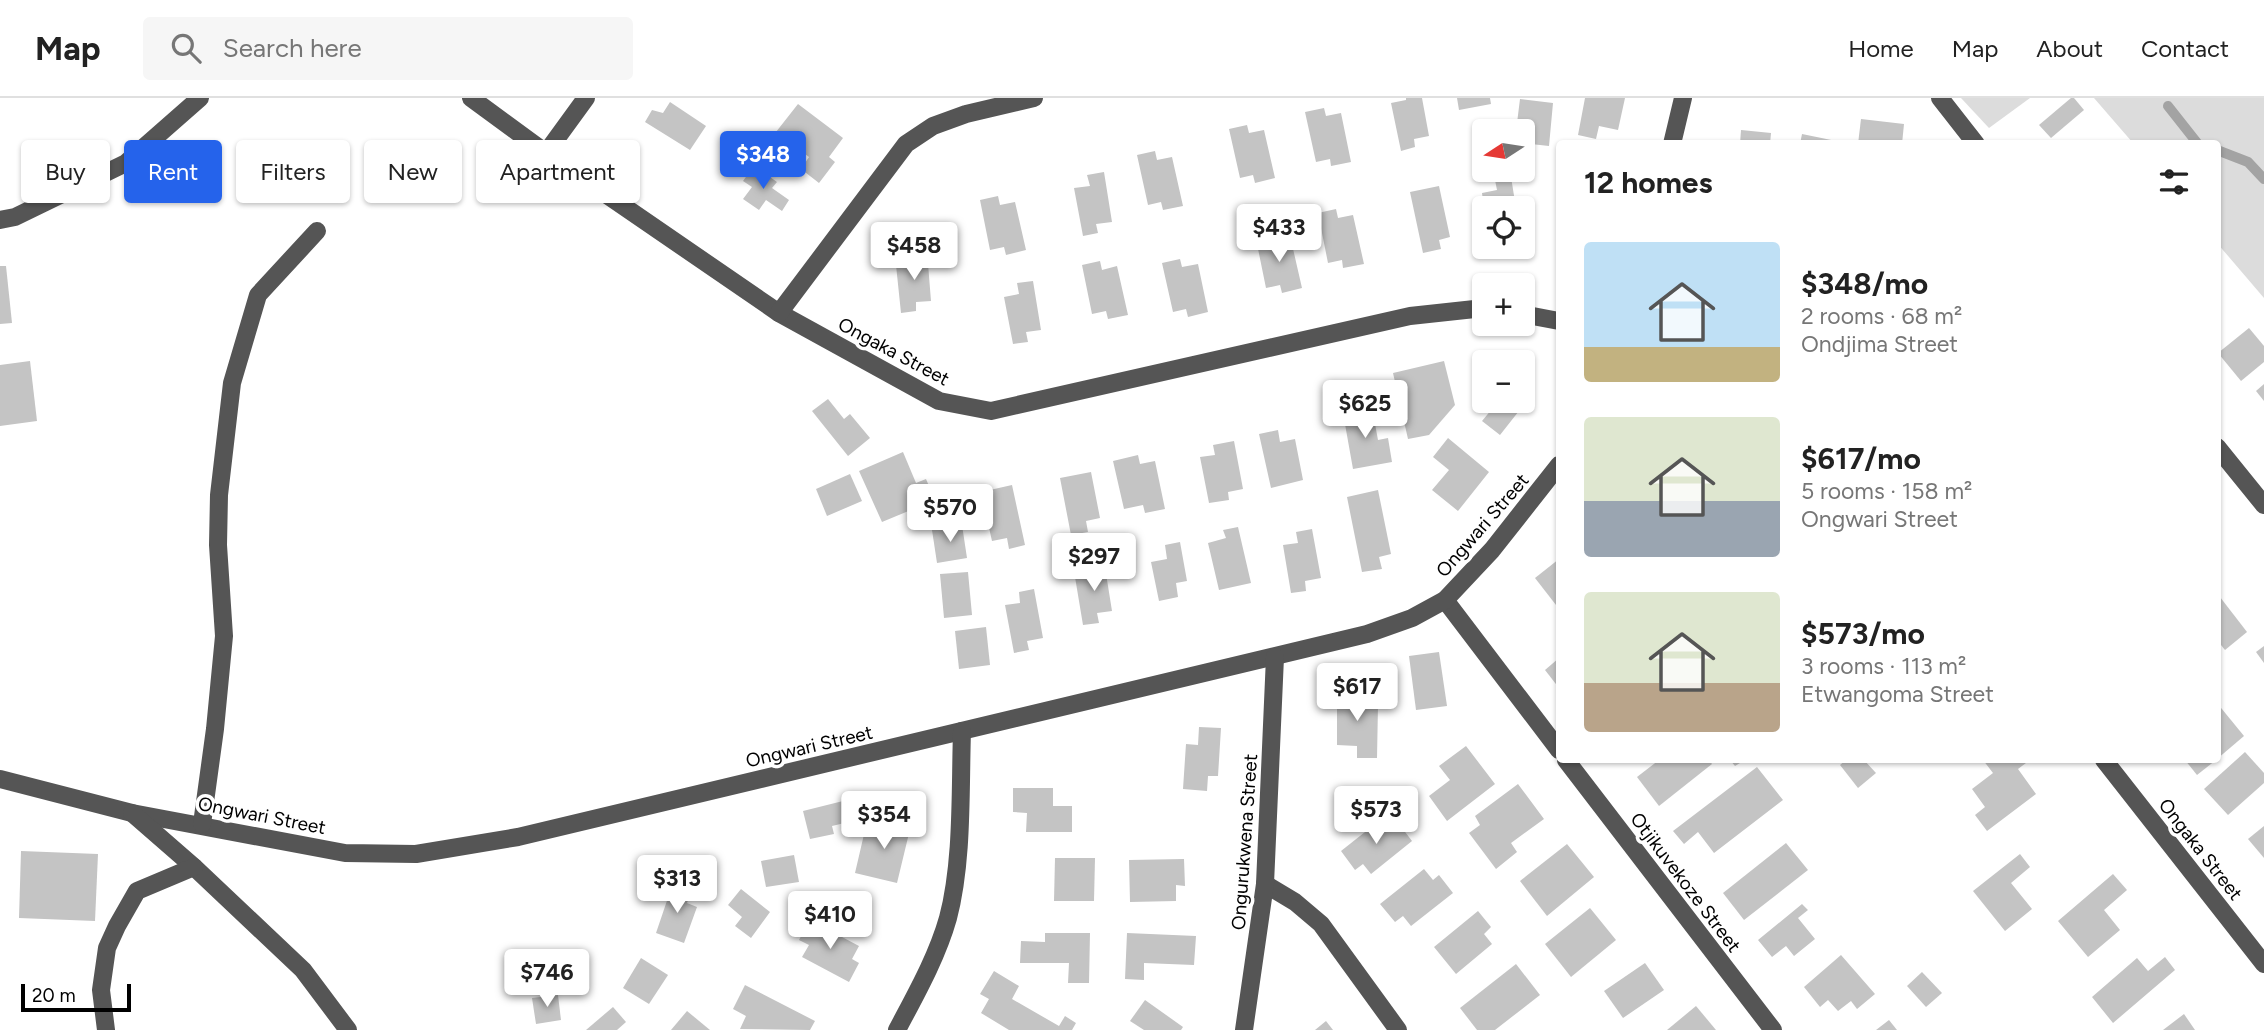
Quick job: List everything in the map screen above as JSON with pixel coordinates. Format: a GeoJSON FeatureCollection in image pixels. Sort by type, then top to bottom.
{"type":"FeatureCollection","features":[{"type":"Feature","properties":{"kind":"street"},"geometry":{"type":"LineString","coordinates":[[0,220],[15,217],[126,163],[200,98]]}},
{"type":"Feature","properties":{"kind":"street","name":"Ongaka Street"},"geometry":{"type":"LineString","coordinates":[[471,98],[528,140]]}},
{"type":"Feature","properties":{"kind":"street"},"geometry":{"type":"LineString","coordinates":[[555,140],[586,98]]}},
{"type":"Feature","properties":{"kind":"street"},"geometry":{"type":"LineString","coordinates":[[779,313],[906,144],[933,126],[966,114],[1034,98]]}},
{"type":"Feature","properties":{"kind":"street"},"geometry":{"type":"LineString","coordinates":[[1673,140],[1683,98]]}},
{"type":"Feature","properties":{"kind":"street"},"geometry":{"type":"LineString","coordinates":[[1940,98],[1973,140]]}},
{"type":"Feature","properties":{"kind":"street","name":"Ongaka Street"},"geometry":{"type":"LineString","coordinates":[[618,203],[779,313],[939,401],[971,409],[991,411],[1410,316],[1472,309]]}},
{"type":"Feature","properties":{"kind":"street"},"geometry":{"type":"LineString","coordinates":[[202,824],[224,636],[218,545],[219,495],[232,383],[258,295],[317,231]]}},
{"type":"Feature","properties":{"kind":"street"},"geometry":{"type":"LineString","coordinates":[[1535,316],[1556,320]]}},
{"type":"Feature","properties":{"kind":"street"},"geometry":{"type":"LineString","coordinates":[[2221,452],[2264,505]]}},
{"type":"Feature","properties":{"kind":"street","name":"Ongwari Street"},"geometry":{"type":"LineString","coordinates":[[0,779],[132,813],[202,824],[345,853],[416,854],[518,837],[1367,634],[1412,618],[1445,600],[1492,550],[1556,469]]}},
{"type":"Feature","properties":{"kind":"street"},"geometry":{"type":"LineString","coordinates":[[1445,600],[1556,746]]}},
{"type":"Feature","properties":{"kind":"street","name":"Ongurukwena Street"},"geometry":{"type":"LineString","coordinates":[[1244,1030],[1265,884],[1275,657]]}},
{"type":"Feature","properties":{"kind":"street"},"geometry":{"type":"LineString","coordinates":[[897,1030],[935,953],[948,919],[956,877],[962,731]]}},
{"type":"Feature","properties":{"kind":"street","name":"Otjikuvekoze Street"},"geometry":{"type":"LineString","coordinates":[[1568,763],[1773,1030]]}},
{"type":"Feature","properties":{"kind":"street","name":"Ongaka Street"},"geometry":{"type":"LineString","coordinates":[[2107,763],[2264,964]]}},
{"type":"Feature","properties":{"kind":"street"},"geometry":{"type":"LineString","coordinates":[[132,813],[194,867],[303,970],[348,1030]]}},
{"type":"Feature","properties":{"kind":"street"},"geometry":{"type":"LineString","coordinates":[[106,1030],[100,990],[107,948],[117,926],[137,891],[194,867]]}},
{"type":"Feature","properties":{"kind":"street"},"geometry":{"type":"LineString","coordinates":[[1265,884],[1295,902],[1321,924],[1398,1030]]}},
{"type":"Feature","properties":{"kind":"shaded area"},"geometry":{"type":"Polygon","coordinates":[[[1961,98],[2030,98],[1989,128],[1961,98]]]}},
{"type":"Feature","properties":{"kind":"shaded area"},"geometry":{"type":"Polygon","coordinates":[[[2094,98],[2264,98],[2264,298],[2221,248],[2221,140],[2130,140],[2094,98]]]}},
{"type":"Feature","properties":{"kind":"building"},"geometry":{"type":"Polygon","coordinates":[[[1406,98],[1422,98],[1429,136],[1414,139],[1415,147],[1401,151],[1391,103],[1406,98]]]}},
{"type":"Feature","properties":{"kind":"building"},"geometry":{"type":"Polygon","coordinates":[[[1457,98],[1490,98],[1491,104],[1459,110],[1457,98]]]}},
{"type":"Feature","properties":{"kind":"building"},"geometry":{"type":"Polygon","coordinates":[[[1585,98],[1625,98],[1618,130],[1599,126],[1596,139],[1578,135],[1585,98]]]}},
{"type":"Feature","properties":{"kind":"building"},"geometry":{"type":"Polygon","coordinates":[[[2071,98],[2084,110],[2051,138],[2039,125],[2071,98]]]}},
{"type":"Feature","properties":{"kind":"building"},"geometry":{"type":"Polygon","coordinates":[[[1520,99],[1553,103],[1549,146],[1535,144],[1535,119],[1518,119],[1520,99]]]}},
{"type":"Feature","properties":{"kind":"building"},"geometry":{"type":"Polygon","coordinates":[[[670,102],[706,126],[690,150],[645,122],[652,110],[663,113],[670,102]]]}},
{"type":"Feature","properties":{"kind":"building"},"geometry":{"type":"Polygon","coordinates":[[[798,104],[843,138],[829,157],[835,162],[819,183],[801,169],[809,157],[776,132],[798,104]]]}},
{"type":"Feature","properties":{"kind":"building"},"geometry":{"type":"Polygon","coordinates":[[[1324,108],[1326,116],[1341,113],[1351,162],[1331,166],[1330,159],[1316,162],[1305,112],[1324,108]]]}},
{"type":"Feature","properties":{"kind":"building"},"geometry":{"type":"Polygon","coordinates":[[[1861,119],[1904,124],[1902,140],[1858,140],[1861,119]]]}},
{"type":"Feature","properties":{"kind":"building"},"geometry":{"type":"Polygon","coordinates":[[[1247,125],[1249,133],[1264,130],[1275,178],[1255,183],[1253,175],[1240,178],[1229,129],[1247,125]]]}},
{"type":"Feature","properties":{"kind":"building"},"geometry":{"type":"Polygon","coordinates":[[[1741,130],[1771,133],[1770,140],[1740,140],[1741,130]]]}},
{"type":"Feature","properties":{"kind":"building"},"geometry":{"type":"Polygon","coordinates":[[[1802,134],[1831,140],[1801,140],[1802,134]]]}},
{"type":"Feature","properties":{"kind":"building"},"geometry":{"type":"Polygon","coordinates":[[[1155,151],[1157,160],[1172,157],[1183,206],[1163,210],[1161,202],[1148,205],[1137,155],[1155,151]]]}},
{"type":"Feature","properties":{"kind":"building"},"geometry":{"type":"Polygon","coordinates":[[[754,166],[777,182],[772,188],[789,200],[782,211],[766,200],[759,210],[743,199],[752,187],[743,181],[754,166]]]}},
{"type":"Feature","properties":{"kind":"building"},"geometry":{"type":"Polygon","coordinates":[[[1104,172],[1112,222],[1096,224],[1098,233],[1083,236],[1074,188],[1090,186],[1087,175],[1104,172]]]}},
{"type":"Feature","properties":{"kind":"building"},"geometry":{"type":"Polygon","coordinates":[[[1495,182],[1512,182],[1514,196],[1482,196],[1482,193],[1497,190],[1495,182]]]}},
{"type":"Feature","properties":{"kind":"building"},"geometry":{"type":"Polygon","coordinates":[[[1439,186],[1450,237],[1439,240],[1441,249],[1423,253],[1410,192],[1439,186]]]}},
{"type":"Feature","properties":{"kind":"building"},"geometry":{"type":"Polygon","coordinates":[[[998,196],[1000,205],[1015,202],[1026,250],[1006,255],[1004,247],[990,250],[980,200],[998,196]]]}},
{"type":"Feature","properties":{"kind":"building"},"geometry":{"type":"Polygon","coordinates":[[[1336,209],[1338,218],[1353,215],[1364,264],[1343,268],[1342,260],[1328,263],[1318,213],[1336,209]]]}},
{"type":"Feature","properties":{"kind":"building"},"geometry":{"type":"Polygon","coordinates":[[[1274,235],[1276,243],[1291,240],[1302,288],[1282,293],[1280,285],[1266,288],[1256,239],[1274,235]]]}},
{"type":"Feature","properties":{"kind":"building"},"geometry":{"type":"Polygon","coordinates":[[[927,251],[931,301],[916,302],[916,311],[901,313],[896,265],[912,263],[911,252],[927,251]]]}},
{"type":"Feature","properties":{"kind":"building"},"geometry":{"type":"Polygon","coordinates":[[[1180,259],[1182,267],[1198,264],[1208,312],[1188,317],[1186,309],[1173,312],[1162,263],[1180,259]]]}},
{"type":"Feature","properties":{"kind":"building"},"geometry":{"type":"Polygon","coordinates":[[[1100,261],[1102,270],[1117,266],[1128,315],[1108,319],[1106,311],[1092,314],[1082,265],[1100,261]]]}},
{"type":"Feature","properties":{"kind":"building"},"geometry":{"type":"Polygon","coordinates":[[[0,266],[6,266],[12,323],[0,324],[0,266]]]}},
{"type":"Feature","properties":{"kind":"building"},"geometry":{"type":"Polygon","coordinates":[[[1033,281],[1041,330],[1026,332],[1028,342],[1013,344],[1004,297],[1019,294],[1017,283],[1033,281]]]}},
{"type":"Feature","properties":{"kind":"building"},"geometry":{"type":"Polygon","coordinates":[[[2249,328],[2264,346],[2264,362],[2241,381],[2221,357],[2221,351],[2249,328]]]}},
{"type":"Feature","properties":{"kind":"building"},"geometry":{"type":"Polygon","coordinates":[[[30,361],[37,421],[0,426],[0,365],[30,361]]]}},
{"type":"Feature","properties":{"kind":"building"},"geometry":{"type":"Polygon","coordinates":[[[1444,361],[1455,405],[1429,435],[1408,439],[1393,373],[1444,361]]]}},
{"type":"Feature","properties":{"kind":"building"},"geometry":{"type":"Polygon","coordinates":[[[2264,384],[2264,401],[2256,391],[2264,384]]]}},
{"type":"Feature","properties":{"kind":"building"},"geometry":{"type":"Polygon","coordinates":[[[828,399],[844,419],[850,414],[870,438],[848,456],[812,411],[828,399]]]}},
{"type":"Feature","properties":{"kind":"building"},"geometry":{"type":"Polygon","coordinates":[[[1372,408],[1378,440],[1388,438],[1392,462],[1353,469],[1343,413],[1372,408]]]}},
{"type":"Feature","properties":{"kind":"building"},"geometry":{"type":"Polygon","coordinates":[[[1489,413],[1517,413],[1500,435],[1482,421],[1489,413]]]}},
{"type":"Feature","properties":{"kind":"building"},"geometry":{"type":"Polygon","coordinates":[[[1278,430],[1280,442],[1295,439],[1303,480],[1271,488],[1259,434],[1278,430]]]}},
{"type":"Feature","properties":{"kind":"building"},"geometry":{"type":"Polygon","coordinates":[[[1448,438],[1489,472],[1458,511],[1432,490],[1449,470],[1433,457],[1448,438]]]}},
{"type":"Feature","properties":{"kind":"building"},"geometry":{"type":"Polygon","coordinates":[[[1234,441],[1243,489],[1228,492],[1229,500],[1209,503],[1200,457],[1215,455],[1213,445],[1234,441]]]}},
{"type":"Feature","properties":{"kind":"building"},"geometry":{"type":"Polygon","coordinates":[[[903,452],[916,483],[926,479],[935,500],[882,522],[859,471],[903,452]]]}},
{"type":"Feature","properties":{"kind":"building"},"geometry":{"type":"Polygon","coordinates":[[[1138,455],[1140,464],[1155,461],[1165,509],[1145,513],[1143,505],[1124,509],[1113,461],[1138,455]]]}},
{"type":"Feature","properties":{"kind":"building"},"geometry":{"type":"Polygon","coordinates":[[[1091,472],[1100,518],[1086,521],[1088,532],[1071,535],[1060,478],[1091,472]]]}},
{"type":"Feature","properties":{"kind":"building"},"geometry":{"type":"Polygon","coordinates":[[[850,474],[862,501],[827,516],[816,489],[850,474]]]}},
{"type":"Feature","properties":{"kind":"building"},"geometry":{"type":"Polygon","coordinates":[[[1012,485],[1025,545],[1009,549],[1007,538],[992,541],[981,492],[1012,485]]]}},
{"type":"Feature","properties":{"kind":"building"},"geometry":{"type":"Polygon","coordinates":[[[1378,490],[1391,554],[1379,557],[1382,569],[1362,572],[1347,497],[1378,490]]]}},
{"type":"Feature","properties":{"kind":"building"},"geometry":{"type":"Polygon","coordinates":[[[962,525],[967,558],[937,563],[932,530],[962,525]]]}},
{"type":"Feature","properties":{"kind":"building"},"geometry":{"type":"Polygon","coordinates":[[[1238,527],[1251,583],[1219,590],[1208,543],[1226,538],[1223,530],[1238,527]]]}},
{"type":"Feature","properties":{"kind":"building"},"geometry":{"type":"Polygon","coordinates":[[[1312,529],[1321,578],[1305,581],[1306,591],[1291,593],[1283,545],[1298,543],[1296,532],[1312,529]]]}},
{"type":"Feature","properties":{"kind":"building"},"geometry":{"type":"Polygon","coordinates":[[[1180,542],[1187,581],[1176,583],[1178,597],[1159,601],[1151,562],[1167,559],[1165,545],[1180,542]]]}},
{"type":"Feature","properties":{"kind":"building"},"geometry":{"type":"Polygon","coordinates":[[[1104,561],[1112,611],[1097,613],[1099,623],[1083,625],[1075,577],[1090,575],[1088,564],[1104,561]]]}},
{"type":"Feature","properties":{"kind":"building"},"geometry":{"type":"Polygon","coordinates":[[[1556,561],[1556,605],[1535,578],[1556,561]]]}},
{"type":"Feature","properties":{"kind":"building"},"geometry":{"type":"Polygon","coordinates":[[[968,572],[972,615],[944,618],[940,574],[968,572]]]}},
{"type":"Feature","properties":{"kind":"building"},"geometry":{"type":"Polygon","coordinates":[[[1034,589],[1043,638],[1027,641],[1029,650],[1014,653],[1005,605],[1020,603],[1019,592],[1034,589]]]}},
{"type":"Feature","properties":{"kind":"building"},"geometry":{"type":"Polygon","coordinates":[[[2221,598],[2247,632],[2225,650],[2221,645],[2221,598]]]}},
{"type":"Feature","properties":{"kind":"building"},"geometry":{"type":"Polygon","coordinates":[[[986,627],[990,665],[959,669],[955,631],[986,627]]]}},
{"type":"Feature","properties":{"kind":"building"},"geometry":{"type":"Polygon","coordinates":[[[2264,646],[2264,663],[2256,652],[2264,646]]]}},
{"type":"Feature","properties":{"kind":"building"},"geometry":{"type":"Polygon","coordinates":[[[1439,652],[1447,706],[1416,710],[1409,656],[1439,652]]]}},
{"type":"Feature","properties":{"kind":"building"},"geometry":{"type":"Polygon","coordinates":[[[1556,661],[1556,684],[1545,670],[1556,661]]]}},
{"type":"Feature","properties":{"kind":"building"},"geometry":{"type":"Polygon","coordinates":[[[1337,691],[1366,691],[1365,705],[1378,705],[1377,758],[1357,758],[1357,746],[1337,745],[1337,691]]]}},
{"type":"Feature","properties":{"kind":"building"},"geometry":{"type":"Polygon","coordinates":[[[2221,708],[2244,736],[2221,756],[2221,708]]]}},
{"type":"Feature","properties":{"kind":"building"},"geometry":{"type":"Polygon","coordinates":[[[1199,727],[1221,728],[1218,776],[1208,776],[1207,791],[1183,789],[1186,744],[1198,745],[1199,727]]]}},
{"type":"Feature","properties":{"kind":"building"},"geometry":{"type":"Polygon","coordinates":[[[1466,746],[1495,784],[1447,821],[1429,796],[1450,780],[1439,766],[1466,746]]]}},
{"type":"Feature","properties":{"kind":"building"},"geometry":{"type":"Polygon","coordinates":[[[2245,752],[2264,773],[2264,783],[2228,815],[2204,789],[2245,752]]]}},
{"type":"Feature","properties":{"kind":"building"},"geometry":{"type":"Polygon","coordinates":[[[1655,763],[1712,764],[1659,806],[1637,777],[1655,763]]]}},
{"type":"Feature","properties":{"kind":"building"},"geometry":{"type":"Polygon","coordinates":[[[1867,763],[1876,773],[1858,788],[1840,765],[1867,763]]]}},
{"type":"Feature","properties":{"kind":"building"},"geometry":{"type":"Polygon","coordinates":[[[1985,763],[2026,763],[2018,769],[2036,794],[1987,831],[1975,815],[1985,807],[1972,789],[1993,773],[1985,763]]]}},
{"type":"Feature","properties":{"kind":"building"},"geometry":{"type":"Polygon","coordinates":[[[2187,763],[2212,763],[2197,775],[2187,763]]]}},
{"type":"Feature","properties":{"kind":"building"},"geometry":{"type":"Polygon","coordinates":[[[1757,767],[1783,800],[1714,853],[1698,832],[1684,844],[1673,831],[1757,767]]]}},
{"type":"Feature","properties":{"kind":"building"},"geometry":{"type":"Polygon","coordinates":[[[1518,784],[1544,819],[1511,843],[1517,852],[1496,869],[1469,833],[1480,825],[1475,816],[1518,784]]]}},
{"type":"Feature","properties":{"kind":"building"},"geometry":{"type":"Polygon","coordinates":[[[1013,788],[1053,788],[1053,806],[1072,806],[1072,832],[1026,832],[1027,813],[1013,812],[1013,788]]]}},
{"type":"Feature","properties":{"kind":"building"},"geometry":{"type":"Polygon","coordinates":[[[851,799],[857,820],[832,826],[834,834],[810,839],[803,811],[851,799]]]}},
{"type":"Feature","properties":{"kind":"building"},"geometry":{"type":"Polygon","coordinates":[[[1384,817],[1393,829],[1399,824],[1412,841],[1371,874],[1363,864],[1355,870],[1341,851],[1384,817]]]}},
{"type":"Feature","properties":{"kind":"building"},"geometry":{"type":"Polygon","coordinates":[[[881,818],[911,825],[897,883],[855,873],[865,830],[878,833],[881,818]]]}},
{"type":"Feature","properties":{"kind":"building"},"geometry":{"type":"Polygon","coordinates":[[[2264,826],[2264,858],[2248,839],[2264,826]]]}},
{"type":"Feature","properties":{"kind":"building"},"geometry":{"type":"Polygon","coordinates":[[[1786,843],[1808,870],[1744,920],[1723,893],[1786,843]]]}},
{"type":"Feature","properties":{"kind":"building"},"geometry":{"type":"Polygon","coordinates":[[[1567,844],[1594,877],[1547,916],[1520,881],[1567,844]]]}},
{"type":"Feature","properties":{"kind":"building"},"geometry":{"type":"Polygon","coordinates":[[[21,851],[98,854],[95,921],[19,918],[21,851]]]}},
{"type":"Feature","properties":{"kind":"building"},"geometry":{"type":"Polygon","coordinates":[[[2020,854],[2030,867],[2011,883],[2032,909],[2005,931],[1973,891],[2020,854]]]}},
{"type":"Feature","properties":{"kind":"building"},"geometry":{"type":"Polygon","coordinates":[[[794,855],[799,882],[766,887],[761,861],[794,855]]]}},
{"type":"Feature","properties":{"kind":"building"},"geometry":{"type":"Polygon","coordinates":[[[1055,858],[1095,858],[1094,901],[1054,901],[1055,858]]]}},
{"type":"Feature","properties":{"kind":"building"},"geometry":{"type":"Polygon","coordinates":[[[1184,859],[1185,886],[1176,885],[1176,901],[1130,902],[1129,860],[1184,859]]]}},
{"type":"Feature","properties":{"kind":"building"},"geometry":{"type":"Polygon","coordinates":[[[1424,869],[1433,880],[1439,875],[1453,893],[1411,926],[1403,916],[1395,922],[1380,904],[1424,869]]]}},
{"type":"Feature","properties":{"kind":"building"},"geometry":{"type":"Polygon","coordinates":[[[2113,874],[2127,890],[2104,910],[2120,930],[2088,957],[2058,921],[2113,874]]]}},
{"type":"Feature","properties":{"kind":"building"},"geometry":{"type":"Polygon","coordinates":[[[673,883],[692,890],[687,903],[697,907],[684,943],[656,933],[673,883]]]}},
{"type":"Feature","properties":{"kind":"building"},"geometry":{"type":"Polygon","coordinates":[[[741,889],[770,912],[751,938],[735,926],[742,917],[728,905],[741,889]]]}},
{"type":"Feature","properties":{"kind":"building"},"geometry":{"type":"Polygon","coordinates":[[[1802,904],[1808,910],[1798,918],[1815,939],[1794,956],[1786,946],[1772,957],[1758,940],[1802,904]]]}},
{"type":"Feature","properties":{"kind":"building"},"geometry":{"type":"Polygon","coordinates":[[[1590,908],[1616,940],[1571,977],[1545,944],[1590,908]]]}},
{"type":"Feature","properties":{"kind":"building"},"geometry":{"type":"Polygon","coordinates":[[[1478,911],[1491,927],[1484,934],[1492,944],[1456,974],[1434,947],[1478,911]]]}},
{"type":"Feature","properties":{"kind":"building"},"geometry":{"type":"Polygon","coordinates":[[[810,920],[859,946],[852,959],[859,963],[849,982],[802,957],[809,945],[799,940],[810,920]]]}},
{"type":"Feature","properties":{"kind":"building"},"geometry":{"type":"Polygon","coordinates":[[[1045,933],[1090,933],[1089,983],[1068,983],[1069,963],[1020,963],[1021,941],[1045,942],[1045,933]]]}},
{"type":"Feature","properties":{"kind":"building"},"geometry":{"type":"Polygon","coordinates":[[[1127,933],[1196,936],[1194,965],[1144,963],[1144,980],[1125,979],[1127,933]]]}},
{"type":"Feature","properties":{"kind":"building"},"geometry":{"type":"Polygon","coordinates":[[[1841,955],[1875,994],[1857,1009],[1851,1001],[1838,1011],[1828,1000],[1820,1007],[1804,987],[1841,955]]]}},
{"type":"Feature","properties":{"kind":"building"},"geometry":{"type":"Polygon","coordinates":[[[2165,957],[2175,970],[2113,1023],[2092,997],[2137,958],[2148,971],[2165,957]]]}},
{"type":"Feature","properties":{"kind":"building"},"geometry":{"type":"Polygon","coordinates":[[[641,958],[668,975],[649,1004],[623,988],[641,958]]]}},
{"type":"Feature","properties":{"kind":"building"},"geometry":{"type":"Polygon","coordinates":[[[1645,963],[1664,990],[1623,1018],[1604,991],[1645,963]]]}},
{"type":"Feature","properties":{"kind":"building"},"geometry":{"type":"Polygon","coordinates":[[[1516,964],[1540,995],[1495,1030],[1477,1030],[1460,1008],[1516,964]]]}},
{"type":"Feature","properties":{"kind":"building"},"geometry":{"type":"Polygon","coordinates":[[[994,971],[1019,986],[1012,999],[1059,1026],[1065,1016],[1076,1023],[1072,1030],[1009,1030],[981,1013],[989,999],[980,994],[994,971]]]}},
{"type":"Feature","properties":{"kind":"building"},"geometry":{"type":"Polygon","coordinates":[[[1922,972],[1942,993],[1926,1007],[1907,986],[1922,972]]]}},
{"type":"Feature","properties":{"kind":"building"},"geometry":{"type":"Polygon","coordinates":[[[745,985],[815,1021],[810,1030],[740,1029],[746,1016],[733,1009],[745,985]]]}},
{"type":"Feature","properties":{"kind":"building"},"geometry":{"type":"Polygon","coordinates":[[[558,995],[561,1020],[536,1024],[532,998],[558,995]]]}},
{"type":"Feature","properties":{"kind":"building"},"geometry":{"type":"Polygon","coordinates":[[[1145,1000],[1183,1027],[1181,1030],[1144,1030],[1130,1021],[1145,1000]]]}},
{"type":"Feature","properties":{"kind":"building"},"geometry":{"type":"Polygon","coordinates":[[[1696,1006],[1716,1030],[1667,1030],[1696,1006]]]}},
{"type":"Feature","properties":{"kind":"building"},"geometry":{"type":"Polygon","coordinates":[[[613,1007],[626,1022],[617,1030],[586,1030],[613,1007]]]}},
{"type":"Feature","properties":{"kind":"building"},"geometry":{"type":"Polygon","coordinates":[[[687,1011],[710,1030],[671,1030],[687,1011]]]}},
{"type":"Feature","properties":{"kind":"building"},"geometry":{"type":"Polygon","coordinates":[[[2184,1014],[2195,1030],[2163,1030],[2184,1014]]]}},
{"type":"Feature","properties":{"kind":"building"},"geometry":{"type":"Polygon","coordinates":[[[1889,1020],[1897,1030],[1876,1030],[1889,1020]]]}},
{"type":"Feature","properties":{"kind":"building"},"geometry":{"type":"Polygon","coordinates":[[[1326,1021],[1333,1030],[1315,1030],[1326,1021]]]}},
{"type":"Feature","properties":{"kind":"waterway"},"geometry":{"type":"LineString","coordinates":[[2168,106],[2195,140]]}},
{"type":"Feature","properties":{"kind":"waterway"},"geometry":{"type":"LineString","coordinates":[[2221,152],[2248,162],[2264,179]]}}]}
